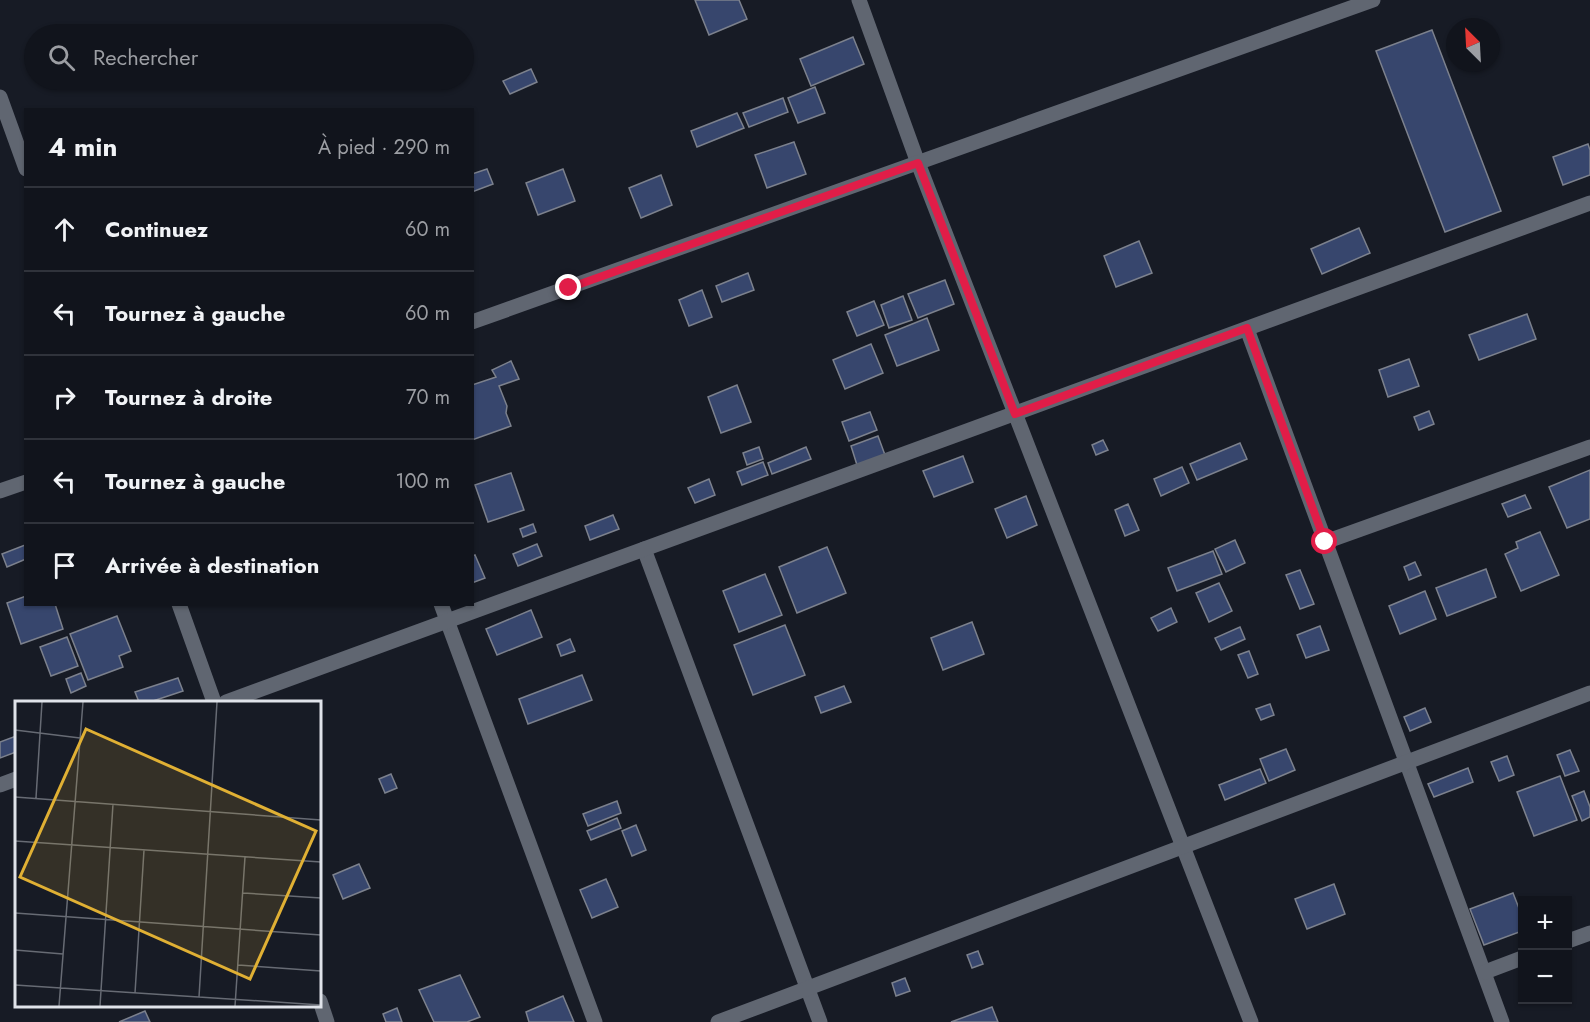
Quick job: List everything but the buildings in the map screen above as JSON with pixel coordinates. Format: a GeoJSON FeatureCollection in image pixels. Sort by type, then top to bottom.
{"type":"FeatureCollection","features":[{"type":"Feature","properties":{"kind":"street"},"geometry":{"type":"LineString","coordinates":[[859,0],[918,163],[1251,1022]]}},
{"type":"Feature","properties":{"kind":"street"},"geometry":{"type":"LineString","coordinates":[[474,321],[1373,0]]}},
{"type":"Feature","properties":{"kind":"street"},"geometry":{"type":"LineString","coordinates":[[0,97],[24,163]]}},
{"type":"Feature","properties":{"kind":"street"},"geometry":{"type":"LineString","coordinates":[[229,701],[1590,203]]}},
{"type":"Feature","properties":{"kind":"street"},"geometry":{"type":"LineString","coordinates":[[1247,328],[1503,1022]]}},
{"type":"Feature","properties":{"kind":"street"},"geometry":{"type":"LineString","coordinates":[[1325,542],[1590,447]]}},
{"type":"Feature","properties":{"kind":"street"},"geometry":{"type":"LineString","coordinates":[[0,492],[24,483]]}},
{"type":"Feature","properties":{"kind":"street"},"geometry":{"type":"LineString","coordinates":[[644,549],[820,1022]]}},
{"type":"Feature","properties":{"kind":"street"},"geometry":{"type":"LineString","coordinates":[[180,606],[214,701]]}},
{"type":"Feature","properties":{"kind":"street"},"geometry":{"type":"LineString","coordinates":[[442,606],[595,1022]]}},
{"type":"Feature","properties":{"kind":"street"},"geometry":{"type":"LineString","coordinates":[[718,1022],[1590,693]]}},
{"type":"Feature","properties":{"kind":"street"},"geometry":{"type":"LineString","coordinates":[[0,785],[15,779]]}},
{"type":"Feature","properties":{"kind":"street"},"geometry":{"type":"LineString","coordinates":[[1572,940],[1590,933]]}},
{"type":"Feature","properties":{"kind":"street"},"geometry":{"type":"LineString","coordinates":[[1485,972],[1518,960]]}},
{"type":"Feature","properties":{"kind":"street"},"geometry":{"type":"LineString","coordinates":[[321,1004],[327,1022]]}},
{"type":"Feature","properties":{"kind":"route"},"geometry":{"type":"LineString","coordinates":[[569,288],[918,163],[1015,414],[1247,328],[1325,542]]}}]}
